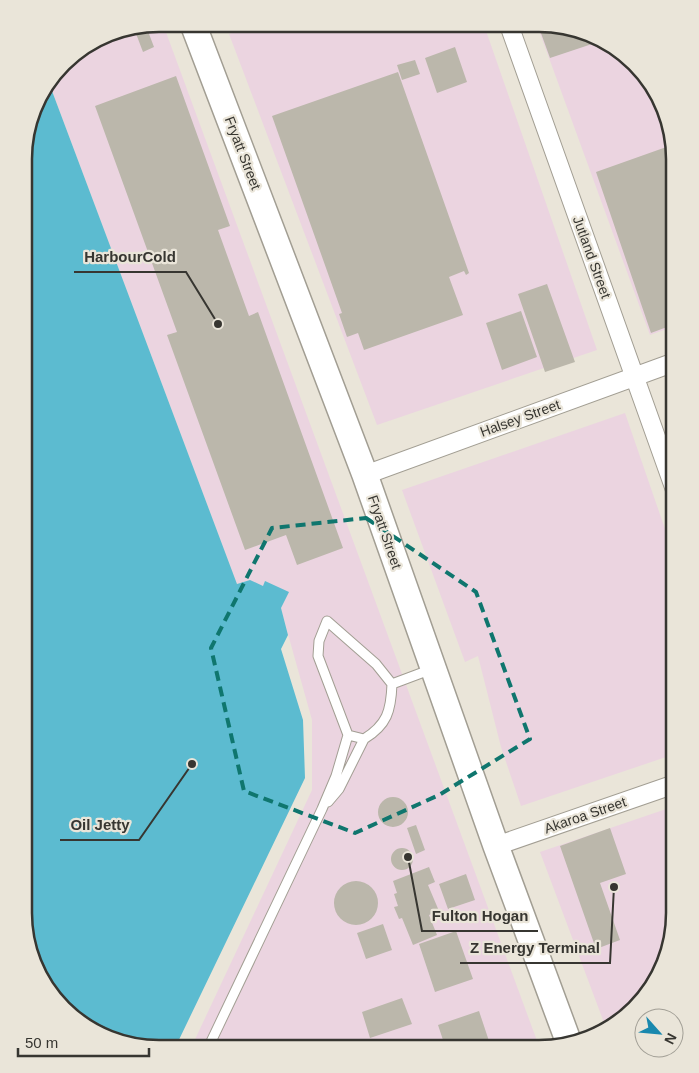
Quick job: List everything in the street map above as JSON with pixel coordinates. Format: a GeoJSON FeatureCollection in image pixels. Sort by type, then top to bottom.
{"type":"FeatureCollection","features":[{"type":"Feature","properties":{"kind":"street","name":"Jutland Street"},"geometry":{"type":"LineString","coordinates":[[512,32],[666,465]]}},
{"type":"Feature","properties":{"kind":"street","name":"Fryatt Street"},"geometry":{"type":"LineString","coordinates":[[197,33],[365,474],[496,846],[567,1037]]}},
{"type":"Feature","properties":{"kind":"street","name":"Halsey Street"},"geometry":{"type":"LineString","coordinates":[[365,474],[666,365]]}},
{"type":"Feature","properties":{"kind":"street","name":"Akaroa Street"},"geometry":{"type":"LineString","coordinates":[[496,846],[666,787]]}},
{"type":"Feature","properties":{"kind":"lane"},"geometry":{"type":"LineString","coordinates":[[212,1040],[322,809],[336,776],[348,735],[318,656],[319,640],[327,621],[376,664],[392,684],[391,705],[380,729],[364,739],[339,788],[322,809]]}},
{"type":"Feature","properties":{"kind":"lane"},"geometry":{"type":"LineString","coordinates":[[392,684],[433,668]]}},
{"type":"Feature","properties":{"kind":"lane"},"geometry":{"type":"LineString","coordinates":[[348,735],[364,739]]}},
{"type":"Feature","properties":{"kind":"highlighted area"},"geometry":{"type":"Polygon","coordinates":[[[366,518],[476,592],[530,739],[439,795],[355,833],[244,791],[211,648],[272,528],[366,518]]]}},
{"type":"Feature","properties":{"kind":"shaded area"},"geometry":{"type":"Polygon","coordinates":[[[486,32],[597,350],[377,425],[229,34],[486,32]]]}},
{"type":"Feature","properties":{"kind":"shaded area"},"geometry":{"type":"Polygon","coordinates":[[[540,32],[573,37],[588,42],[603,49],[617,59],[640,82],[650,96],[660,119],[664,135],[666,159],[666,329],[650,335],[540,32]]]}},
{"type":"Feature","properties":{"kind":"shaded area"},"geometry":{"type":"Polygon","coordinates":[[[166,33],[537,1040],[195,1040],[312,790],[312,720],[281,609],[80,1012],[250,580],[237,584],[52,92],[64,76],[89,54],[111,42],[135,35],[166,33]]]}},
{"type":"Feature","properties":{"kind":"shaded area"},"geometry":{"type":"Polygon","coordinates":[[[625,413],[666,532],[666,757],[521,806],[501,747],[478,656],[465,662],[402,490],[625,413]]]}},
{"type":"Feature","properties":{"kind":"shaded area"},"geometry":{"type":"Polygon","coordinates":[[[666,809],[666,922],[660,954],[650,977],[640,991],[617,1014],[604,1023],[540,852],[666,809]]]}},
{"type":"Feature","properties":{"kind":"water"},"geometry":{"type":"Polygon","coordinates":[[[52,92],[237,584],[250,580],[263,586],[265,581],[289,592],[281,608],[288,635],[281,649],[303,720],[305,778],[179,1040],[143,1039],[111,1031],[96,1024],[82,1014],[59,991],[49,977],[42,962],[35,938],[32,914],[32,159],[39,119],[52,92]]]}},
{"type":"Feature","properties":{"kind":"building"},"geometry":{"type":"Polygon","coordinates":[[[541,32],[573,37],[592,44],[550,58],[541,32]]]}},
{"type":"Feature","properties":{"kind":"building"},"geometry":{"type":"Polygon","coordinates":[[[149,33],[154,47],[143,52],[136,35],[149,33]]]}},
{"type":"Feature","properties":{"kind":"building"},"geometry":{"type":"Polygon","coordinates":[[[455,47],[467,82],[437,93],[425,58],[455,47]]]}},
{"type":"Feature","properties":{"kind":"building"},"geometry":{"type":"Polygon","coordinates":[[[415,60],[420,74],[402,80],[397,65],[415,60]]]}},
{"type":"Feature","properties":{"kind":"building"},"geometry":{"type":"Polygon","coordinates":[[[398,72],[469,273],[466,275],[464,271],[449,277],[463,315],[364,350],[358,333],[347,337],[339,314],[342,313],[272,116],[398,72]]]}},
{"type":"Feature","properties":{"kind":"building"},"geometry":{"type":"Polygon","coordinates":[[[176,76],[230,226],[218,230],[249,316],[258,312],[343,548],[297,565],[286,535],[245,550],[167,335],[177,332],[95,106],[176,76]]]}},
{"type":"Feature","properties":{"kind":"building"},"geometry":{"type":"Polygon","coordinates":[[[665,147],[666,327],[651,333],[596,172],[665,147]]]}},
{"type":"Feature","properties":{"kind":"building"},"geometry":{"type":"Polygon","coordinates":[[[547,284],[575,362],[545,372],[518,294],[547,284]]]}},
{"type":"Feature","properties":{"kind":"building"},"geometry":{"type":"Polygon","coordinates":[[[521,311],[537,357],[502,370],[486,323],[521,311]]]}},
{"type":"Feature","properties":{"kind":"building"},"geometry":{"type":"Polygon","coordinates":[[[393,797],[404,801],[408,812],[404,823],[393,827],[382,823],[378,812],[382,801],[393,797]]]}},
{"type":"Feature","properties":{"kind":"building"},"geometry":{"type":"Polygon","coordinates":[[[416,825],[425,850],[416,854],[407,828],[416,825]]]}},
{"type":"Feature","properties":{"kind":"building"},"geometry":{"type":"Polygon","coordinates":[[[610,828],[626,874],[600,883],[620,940],[596,949],[560,846],[610,828]]]}},
{"type":"Feature","properties":{"kind":"building"},"geometry":{"type":"Polygon","coordinates":[[[398,848],[406,848],[413,855],[413,863],[406,870],[398,870],[391,863],[391,855],[398,848]]]}},
{"type":"Feature","properties":{"kind":"building"},"geometry":{"type":"Polygon","coordinates":[[[429,867],[435,882],[428,885],[439,911],[429,915],[437,935],[413,945],[402,918],[399,919],[394,907],[398,906],[394,894],[397,893],[393,881],[429,867]]]}},
{"type":"Feature","properties":{"kind":"building"},"geometry":{"type":"Polygon","coordinates":[[[466,874],[475,900],[448,909],[439,884],[466,874]]]}},
{"type":"Feature","properties":{"kind":"building"},"geometry":{"type":"Polygon","coordinates":[[[356,881],[368,885],[374,891],[378,903],[374,915],[368,921],[356,925],[344,921],[338,915],[334,903],[338,891],[344,885],[356,881]]]}},
{"type":"Feature","properties":{"kind":"building"},"geometry":{"type":"Polygon","coordinates":[[[383,924],[392,950],[366,959],[357,933],[383,924]]]}},
{"type":"Feature","properties":{"kind":"building"},"geometry":{"type":"Polygon","coordinates":[[[456,931],[473,979],[435,992],[419,944],[456,931]]]}},
{"type":"Feature","properties":{"kind":"building"},"geometry":{"type":"Polygon","coordinates":[[[402,998],[412,1024],[370,1038],[362,1012],[402,998]]]}},
{"type":"Feature","properties":{"kind":"building"},"geometry":{"type":"Polygon","coordinates":[[[479,1011],[489,1040],[443,1040],[438,1025],[479,1011]]]}},
{"type":"Feature","properties":{"kind":"place","name":"HarbourCold"},"geometry":{"type":"Point","coordinates":[218,324]}},
{"type":"Feature","properties":{"kind":"place","name":"Oil Jetty"},"geometry":{"type":"Point","coordinates":[192,764]}},
{"type":"Feature","properties":{"kind":"place","name":"Fulton Hogan"},"geometry":{"type":"Point","coordinates":[408,857]}},
{"type":"Feature","properties":{"kind":"place","name":"Z Energy Terminal"},"geometry":{"type":"Point","coordinates":[614,887]}}]}
